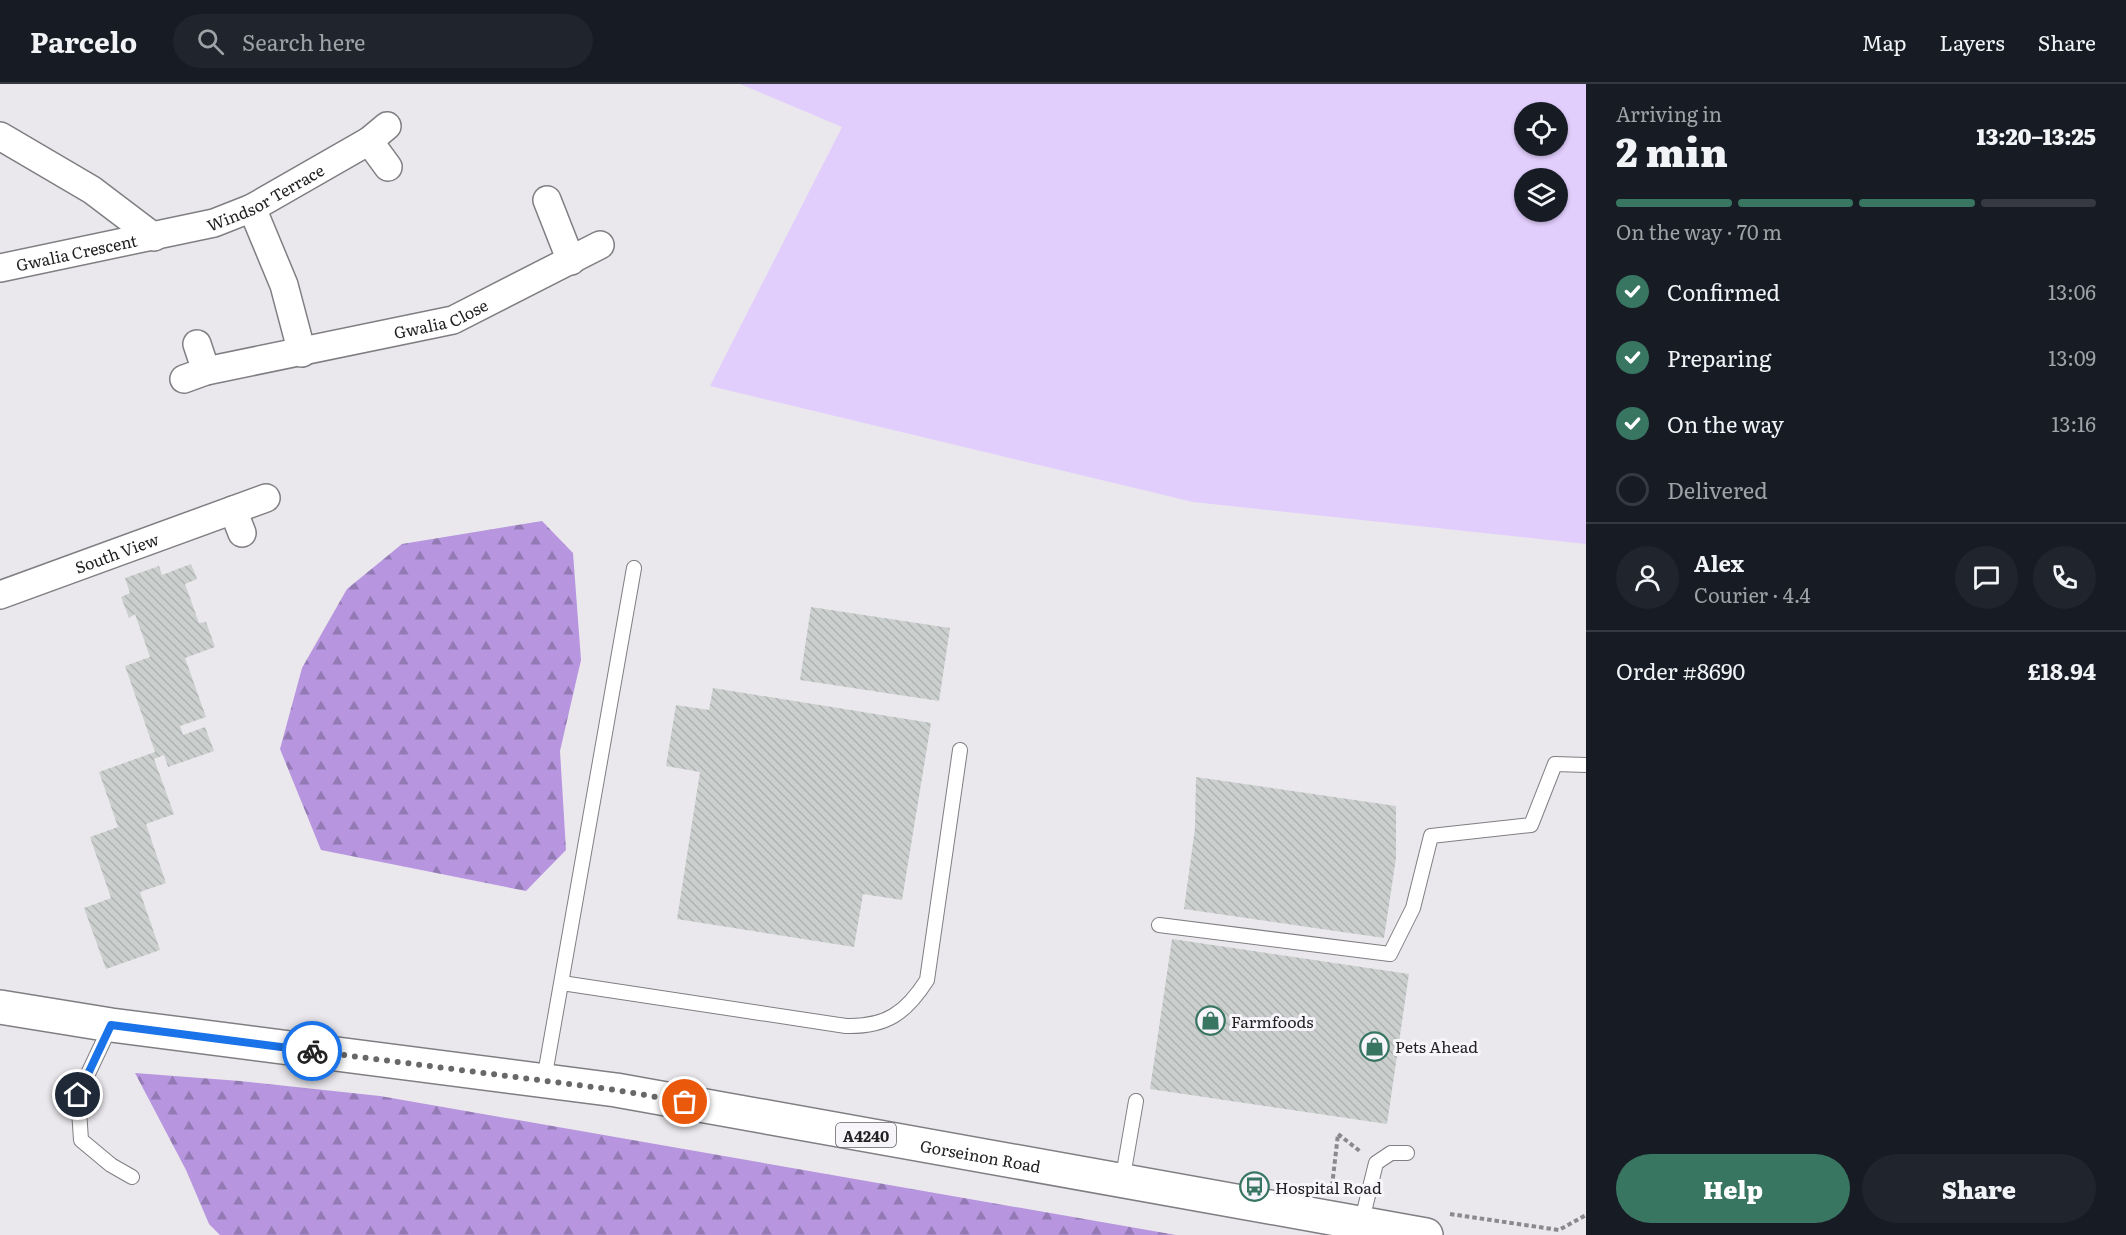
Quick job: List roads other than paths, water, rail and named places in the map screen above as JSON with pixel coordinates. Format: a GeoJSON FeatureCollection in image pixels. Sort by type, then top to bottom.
{"type":"FeatureCollection","features":[{"type":"Feature","properties":{"kind":"main road","name":"Gorseinon Road"},"geometry":{"type":"LineString","coordinates":[[0,1007],[111,1025],[616,1090],[1426,1235]]}},
{"type":"Feature","properties":{"kind":"street","name":"Windsor Terrace"},"geometry":{"type":"LineString","coordinates":[[154,237],[213,223],[252,208],[378,134],[388,167]]}},
{"type":"Feature","properties":{"kind":"street"},"geometry":{"type":"LineString","coordinates":[[0,136],[92,190],[154,237]]}},
{"type":"Feature","properties":{"kind":"street"},"geometry":{"type":"LineString","coordinates":[[547,200],[571,261]]}},
{"type":"Feature","properties":{"kind":"street"},"geometry":{"type":"LineString","coordinates":[[252,208],[284,285],[302,353]]}},
{"type":"Feature","properties":{"kind":"street","name":"Gwalia Crescent"},"geometry":{"type":"LineString","coordinates":[[0,268],[154,237]]}},
{"type":"Feature","properties":{"kind":"street","name":"Gwalia Close"},"geometry":{"type":"LineString","coordinates":[[197,344],[195,375],[453,320],[600,245]]}},
{"type":"Feature","properties":{"kind":"street","name":"South View"},"geometry":{"type":"LineString","coordinates":[[0,595],[238,522],[266,498]]}},
{"type":"Feature","properties":{"kind":"lane"},"geometry":{"type":"LineString","coordinates":[[544,1080],[634,568]]}},
{"type":"Feature","properties":{"kind":"lane"},"geometry":{"type":"LineString","coordinates":[[562,983],[846,1026],[870,1027],[890,1018],[914,1000],[927,980],[960,750]]}},
{"type":"Feature","properties":{"kind":"lane"},"geometry":{"type":"LineString","coordinates":[[1159,925],[1390,954],[1413,908],[1431,836],[1531,825],[1555,764],[1586,765]]}},
{"type":"Feature","properties":{"kind":"lane"},"geometry":{"type":"LineString","coordinates":[[111,1025],[78,1095],[81,1140],[111,1165],[132,1177]]}},
{"type":"Feature","properties":{"kind":"lane"},"geometry":{"type":"LineString","coordinates":[[1122,1182],[1136,1101]]}},
{"type":"Feature","properties":{"kind":"lane"},"geometry":{"type":"LineString","coordinates":[[1361,1224],[1376,1163],[1391,1153],[1407,1153]]}},
{"type":"Feature","properties":{"kind":"place","name":"Farmfoods"},"geometry":{"type":"Point","coordinates":[1210,1021]}},
{"type":"Feature","properties":{"kind":"place","name":"Pets Ahead"},"geometry":{"type":"Point","coordinates":[1374,1046]}},
{"type":"Feature","properties":{"kind":"place","name":"Hospital Road"},"geometry":{"type":"Point","coordinates":[1254,1187]}}]}
